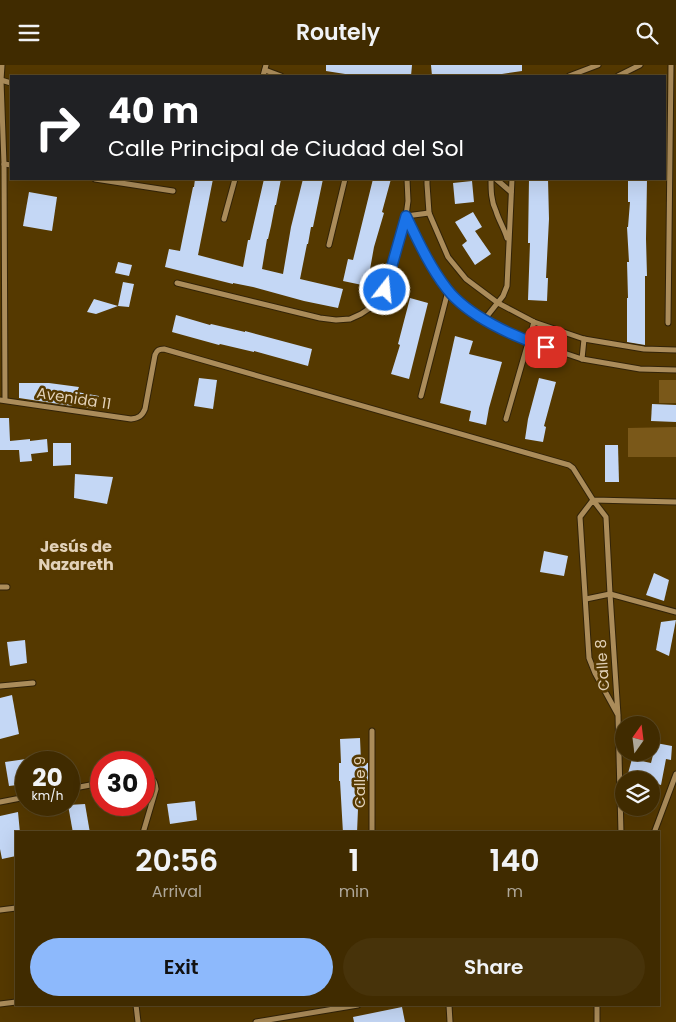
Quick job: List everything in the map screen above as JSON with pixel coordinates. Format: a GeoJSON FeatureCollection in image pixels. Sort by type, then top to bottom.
{"type":"FeatureCollection","features":[{"type":"Feature","properties":{"kind":"street"},"geometry":{"type":"LineString","coordinates":[[2,65],[4,164],[3,400]]}},
{"type":"Feature","properties":{"kind":"street"},"geometry":{"type":"LineString","coordinates":[[578,75],[598,65]]}},
{"type":"Feature","properties":{"kind":"street"},"geometry":{"type":"LineString","coordinates":[[620,75],[640,65]]}},
{"type":"Feature","properties":{"kind":"street"},"geometry":{"type":"LineString","coordinates":[[668,323],[672,65]]}},
{"type":"Feature","properties":{"kind":"street"},"geometry":{"type":"LineString","coordinates":[[265,70],[278,75]]}},
{"type":"Feature","properties":{"kind":"street"},"geometry":{"type":"LineString","coordinates":[[1,80],[10,83]]}},
{"type":"Feature","properties":{"kind":"street"},"geometry":{"type":"LineString","coordinates":[[4,164],[10,165]]}},
{"type":"Feature","properties":{"kind":"street"},"geometry":{"type":"LineString","coordinates":[[102,180],[173,191]]}},
{"type":"Feature","properties":{"kind":"street"},"geometry":{"type":"LineString","coordinates":[[224,219],[235,180]]}},
{"type":"Feature","properties":{"kind":"street"},"geometry":{"type":"LineString","coordinates":[[328,245],[345,180]]}},
{"type":"Feature","properties":{"kind":"street"},"geometry":{"type":"LineString","coordinates":[[178,283],[320,318],[350,319],[361,315],[377,301],[385,290],[406,216],[408,201],[407,180]]}},
{"type":"Feature","properties":{"kind":"street"},"geometry":{"type":"LineString","coordinates":[[427,180],[429,213],[448,257],[466,279],[498,303],[534,322],[584,339],[644,349],[676,350]]}},
{"type":"Feature","properties":{"kind":"street"},"geometry":{"type":"LineString","coordinates":[[491,180],[491,193],[495,211],[508,243]]}},
{"type":"Feature","properties":{"kind":"street"},"geometry":{"type":"LineString","coordinates":[[497,180],[511,192]]}},
{"type":"Feature","properties":{"kind":"street"},"geometry":{"type":"LineString","coordinates":[[484,319],[503,296],[507,286],[512,180]]}},
{"type":"Feature","properties":{"kind":"street"},"geometry":{"type":"LineString","coordinates":[[406,216],[429,213]]}},
{"type":"Feature","properties":{"kind":"street"},"geometry":{"type":"LineString","coordinates":[[406,216],[433,269],[448,291],[466,308],[484,319],[528,341],[582,359],[640,369],[676,370]]}},
{"type":"Feature","properties":{"kind":"street"},"geometry":{"type":"LineString","coordinates":[[421,395],[448,291]]}},
{"type":"Feature","properties":{"kind":"street"},"geometry":{"type":"LineString","coordinates":[[506,419],[534,322]]}},
{"type":"Feature","properties":{"kind":"street"},"geometry":{"type":"LineString","coordinates":[[582,359],[584,339]]}},
{"type":"Feature","properties":{"kind":"street","name":"Calle 8"},"geometry":{"type":"LineString","coordinates":[[143,415],[155,355],[157,351],[164,349],[569,465],[573,468],[606,517],[618,715],[620,831]]}},
{"type":"Feature","properties":{"kind":"street","name":"Avenida 11"},"geometry":{"type":"LineString","coordinates":[[3,400],[131,419],[138,419],[143,415]]}},
{"type":"Feature","properties":{"kind":"street"},"geometry":{"type":"LineString","coordinates":[[618,715],[588,658],[580,517],[594,500],[676,502]]}},
{"type":"Feature","properties":{"kind":"street"},"geometry":{"type":"LineString","coordinates":[[0,587],[7,587]]}},
{"type":"Feature","properties":{"kind":"street"},"geometry":{"type":"LineString","coordinates":[[586,599],[610,594],[676,612]]}},
{"type":"Feature","properties":{"kind":"street"},"geometry":{"type":"LineString","coordinates":[[0,686],[33,683]]}},
{"type":"Feature","properties":{"kind":"street","name":"Calle 9"},"geometry":{"type":"LineString","coordinates":[[372,731],[372,831]]}},
{"type":"Feature","properties":{"kind":"street"},"geometry":{"type":"LineString","coordinates":[[655,831],[676,775]]}},
{"type":"Feature","properties":{"kind":"street"},"geometry":{"type":"LineString","coordinates":[[0,802],[15,799]]}},
{"type":"Feature","properties":{"kind":"street"},"geometry":{"type":"LineString","coordinates":[[145,831],[149,816]]}},
{"type":"Feature","properties":{"kind":"street"},"geometry":{"type":"LineString","coordinates":[[0,910],[15,908]]}},
{"type":"Feature","properties":{"kind":"street"},"geometry":{"type":"LineString","coordinates":[[0,1004],[15,1002]]}},
{"type":"Feature","properties":{"kind":"street"},"geometry":{"type":"LineString","coordinates":[[136,1006],[138,1022]]}},
{"type":"Feature","properties":{"kind":"street"},"geometry":{"type":"LineString","coordinates":[[256,1022],[352,1006]]}},
{"type":"Feature","properties":{"kind":"street"},"geometry":{"type":"LineString","coordinates":[[448,1006],[450,1022]]}},
{"type":"Feature","properties":{"kind":"street"},"geometry":{"type":"LineString","coordinates":[[597,1006],[598,1022]]}},
{"type":"Feature","properties":{"kind":"shaded area"},"geometry":{"type":"Polygon","coordinates":[[[659,380],[676,380],[676,403],[659,403],[659,380]]]}},
{"type":"Feature","properties":{"kind":"shaded area"},"geometry":{"type":"Polygon","coordinates":[[[676,427],[676,457],[628,457],[628,428],[676,427]]]}},
{"type":"Feature","properties":{"kind":"building"},"geometry":{"type":"Polygon","coordinates":[[[326,65],[412,65],[411,75],[352,75],[326,71],[326,65]]]}},
{"type":"Feature","properties":{"kind":"building"},"geometry":{"type":"Polygon","coordinates":[[[431,65],[522,65],[522,71],[496,75],[432,75],[431,65]]]}},
{"type":"Feature","properties":{"kind":"building"},"geometry":{"type":"Polygon","coordinates":[[[195,180],[213,180],[198,255],[243,267],[264,180],[281,180],[262,269],[283,274],[291,227],[303,180],[323,180],[300,279],[343,289],[338,308],[165,267],[169,249],[180,251],[195,180]]]}},
{"type":"Feature","properties":{"kind":"building"},"geometry":{"type":"Polygon","coordinates":[[[373,180],[391,180],[374,247],[367,286],[343,281],[348,259],[353,260],[373,180]]]}},
{"type":"Feature","properties":{"kind":"building"},"geometry":{"type":"Polygon","coordinates":[[[529,180],[548,180],[547,301],[528,300],[530,243],[528,243],[529,180]]]}},
{"type":"Feature","properties":{"kind":"building"},"geometry":{"type":"Polygon","coordinates":[[[628,180],[647,180],[645,345],[627,342],[627,262],[629,262],[627,227],[630,202],[628,202],[628,180]]]}},
{"type":"Feature","properties":{"kind":"building"},"geometry":{"type":"Polygon","coordinates":[[[472,181],[474,202],[455,204],[453,183],[472,181]]]}},
{"type":"Feature","properties":{"kind":"building"},"geometry":{"type":"Polygon","coordinates":[[[29,192],[57,197],[52,231],[23,226],[29,192]]]}},
{"type":"Feature","properties":{"kind":"building"},"geometry":{"type":"Polygon","coordinates":[[[473,212],[482,227],[475,231],[491,254],[475,265],[462,245],[467,241],[455,222],[473,212]]]}},
{"type":"Feature","properties":{"kind":"building"},"geometry":{"type":"Polygon","coordinates":[[[118,262],[132,265],[129,276],[115,273],[118,262]]]}},
{"type":"Feature","properties":{"kind":"building"},"geometry":{"type":"Polygon","coordinates":[[[123,282],[134,284],[129,307],[118,306],[123,282]]]}},
{"type":"Feature","properties":{"kind":"building"},"geometry":{"type":"Polygon","coordinates":[[[410,298],[428,303],[409,379],[391,374],[400,345],[398,344],[410,298]]]}},
{"type":"Feature","properties":{"kind":"building"},"geometry":{"type":"Polygon","coordinates":[[[94,299],[118,306],[96,314],[87,312],[94,299]]]}},
{"type":"Feature","properties":{"kind":"building"},"geometry":{"type":"Polygon","coordinates":[[[176,315],[312,349],[308,366],[172,332],[176,315]]]}},
{"type":"Feature","properties":{"kind":"building"},"geometry":{"type":"Polygon","coordinates":[[[455,336],[473,341],[469,354],[502,362],[486,425],[469,421],[471,411],[440,403],[455,336]]]}},
{"type":"Feature","properties":{"kind":"building"},"geometry":{"type":"Polygon","coordinates":[[[199,378],[217,380],[213,409],[194,406],[199,378]]]}},
{"type":"Feature","properties":{"kind":"building"},"geometry":{"type":"Polygon","coordinates":[[[539,378],[556,382],[544,426],[546,427],[543,442],[525,439],[528,419],[539,378]]]}},
{"type":"Feature","properties":{"kind":"building"},"geometry":{"type":"Polygon","coordinates":[[[19,383],[49,383],[79,387],[77,392],[99,396],[93,409],[73,404],[72,406],[19,398],[19,383]]]}},
{"type":"Feature","properties":{"kind":"building"},"geometry":{"type":"Polygon","coordinates":[[[652,404],[676,405],[676,422],[651,421],[652,404]]]}},
{"type":"Feature","properties":{"kind":"building"},"geometry":{"type":"Polygon","coordinates":[[[0,418],[9,418],[10,441],[47,439],[48,452],[31,454],[32,461],[20,462],[19,450],[0,450],[0,418]]]}},
{"type":"Feature","properties":{"kind":"building"},"geometry":{"type":"Polygon","coordinates":[[[53,443],[71,443],[71,465],[53,466],[53,443]]]}},
{"type":"Feature","properties":{"kind":"building"},"geometry":{"type":"Polygon","coordinates":[[[605,445],[618,445],[619,482],[605,482],[605,445]]]}},
{"type":"Feature","properties":{"kind":"building"},"geometry":{"type":"Polygon","coordinates":[[[75,474],[113,477],[107,504],[74,498],[75,474]]]}},
{"type":"Feature","properties":{"kind":"building"},"geometry":{"type":"Polygon","coordinates":[[[544,551],[568,556],[564,576],[540,572],[544,551]]]}},
{"type":"Feature","properties":{"kind":"building"},"geometry":{"type":"Polygon","coordinates":[[[654,573],[669,580],[664,601],[646,595],[654,573]]]}},
{"type":"Feature","properties":{"kind":"building"},"geometry":{"type":"Polygon","coordinates":[[[676,620],[669,656],[656,650],[661,622],[676,620]]]}},
{"type":"Feature","properties":{"kind":"building"},"geometry":{"type":"Polygon","coordinates":[[[25,640],[27,663],[10,666],[7,642],[25,640]]]}},
{"type":"Feature","properties":{"kind":"building"},"geometry":{"type":"Polygon","coordinates":[[[12,695],[19,734],[0,739],[0,698],[12,695]]]}},
{"type":"Feature","properties":{"kind":"building"},"geometry":{"type":"Polygon","coordinates":[[[360,738],[361,762],[368,763],[368,781],[359,781],[361,809],[358,809],[357,831],[343,831],[339,781],[339,763],[341,763],[340,739],[360,738]]]}},
{"type":"Feature","properties":{"kind":"building"},"geometry":{"type":"Polygon","coordinates":[[[660,744],[672,746],[671,760],[666,759],[661,785],[660,771],[629,771],[631,761],[651,763],[652,761],[660,761],[660,744]]]}},
{"type":"Feature","properties":{"kind":"building"},"geometry":{"type":"Polygon","coordinates":[[[15,761],[15,785],[9,786],[5,762],[15,761]]]}},
{"type":"Feature","properties":{"kind":"building"},"geometry":{"type":"Polygon","coordinates":[[[195,801],[197,820],[170,824],[167,804],[195,801]]]}},
{"type":"Feature","properties":{"kind":"building"},"geometry":{"type":"Polygon","coordinates":[[[80,804],[85,804],[90,831],[73,831],[70,816],[80,816],[80,804]]]}},
{"type":"Feature","properties":{"kind":"building"},"geometry":{"type":"Polygon","coordinates":[[[15,813],[15,816],[18,816],[20,831],[15,831],[15,856],[2,859],[0,849],[0,816],[15,813]]]}},
{"type":"Feature","properties":{"kind":"building"},"geometry":{"type":"Polygon","coordinates":[[[402,1007],[405,1022],[354,1022],[353,1017],[402,1007]]]}},
{"type":"Feature","properties":{"kind":"district","name":"Jesús de Nazareth"},"geometry":{"type":"Point","coordinates":[76,555]}},
{"type":"Feature","properties":{"kind":"route"},"geometry":{"type":"LineString","coordinates":[[385,290],[406,216],[433,269],[448,291],[466,308],[528,341],[546,347]]}}]}
